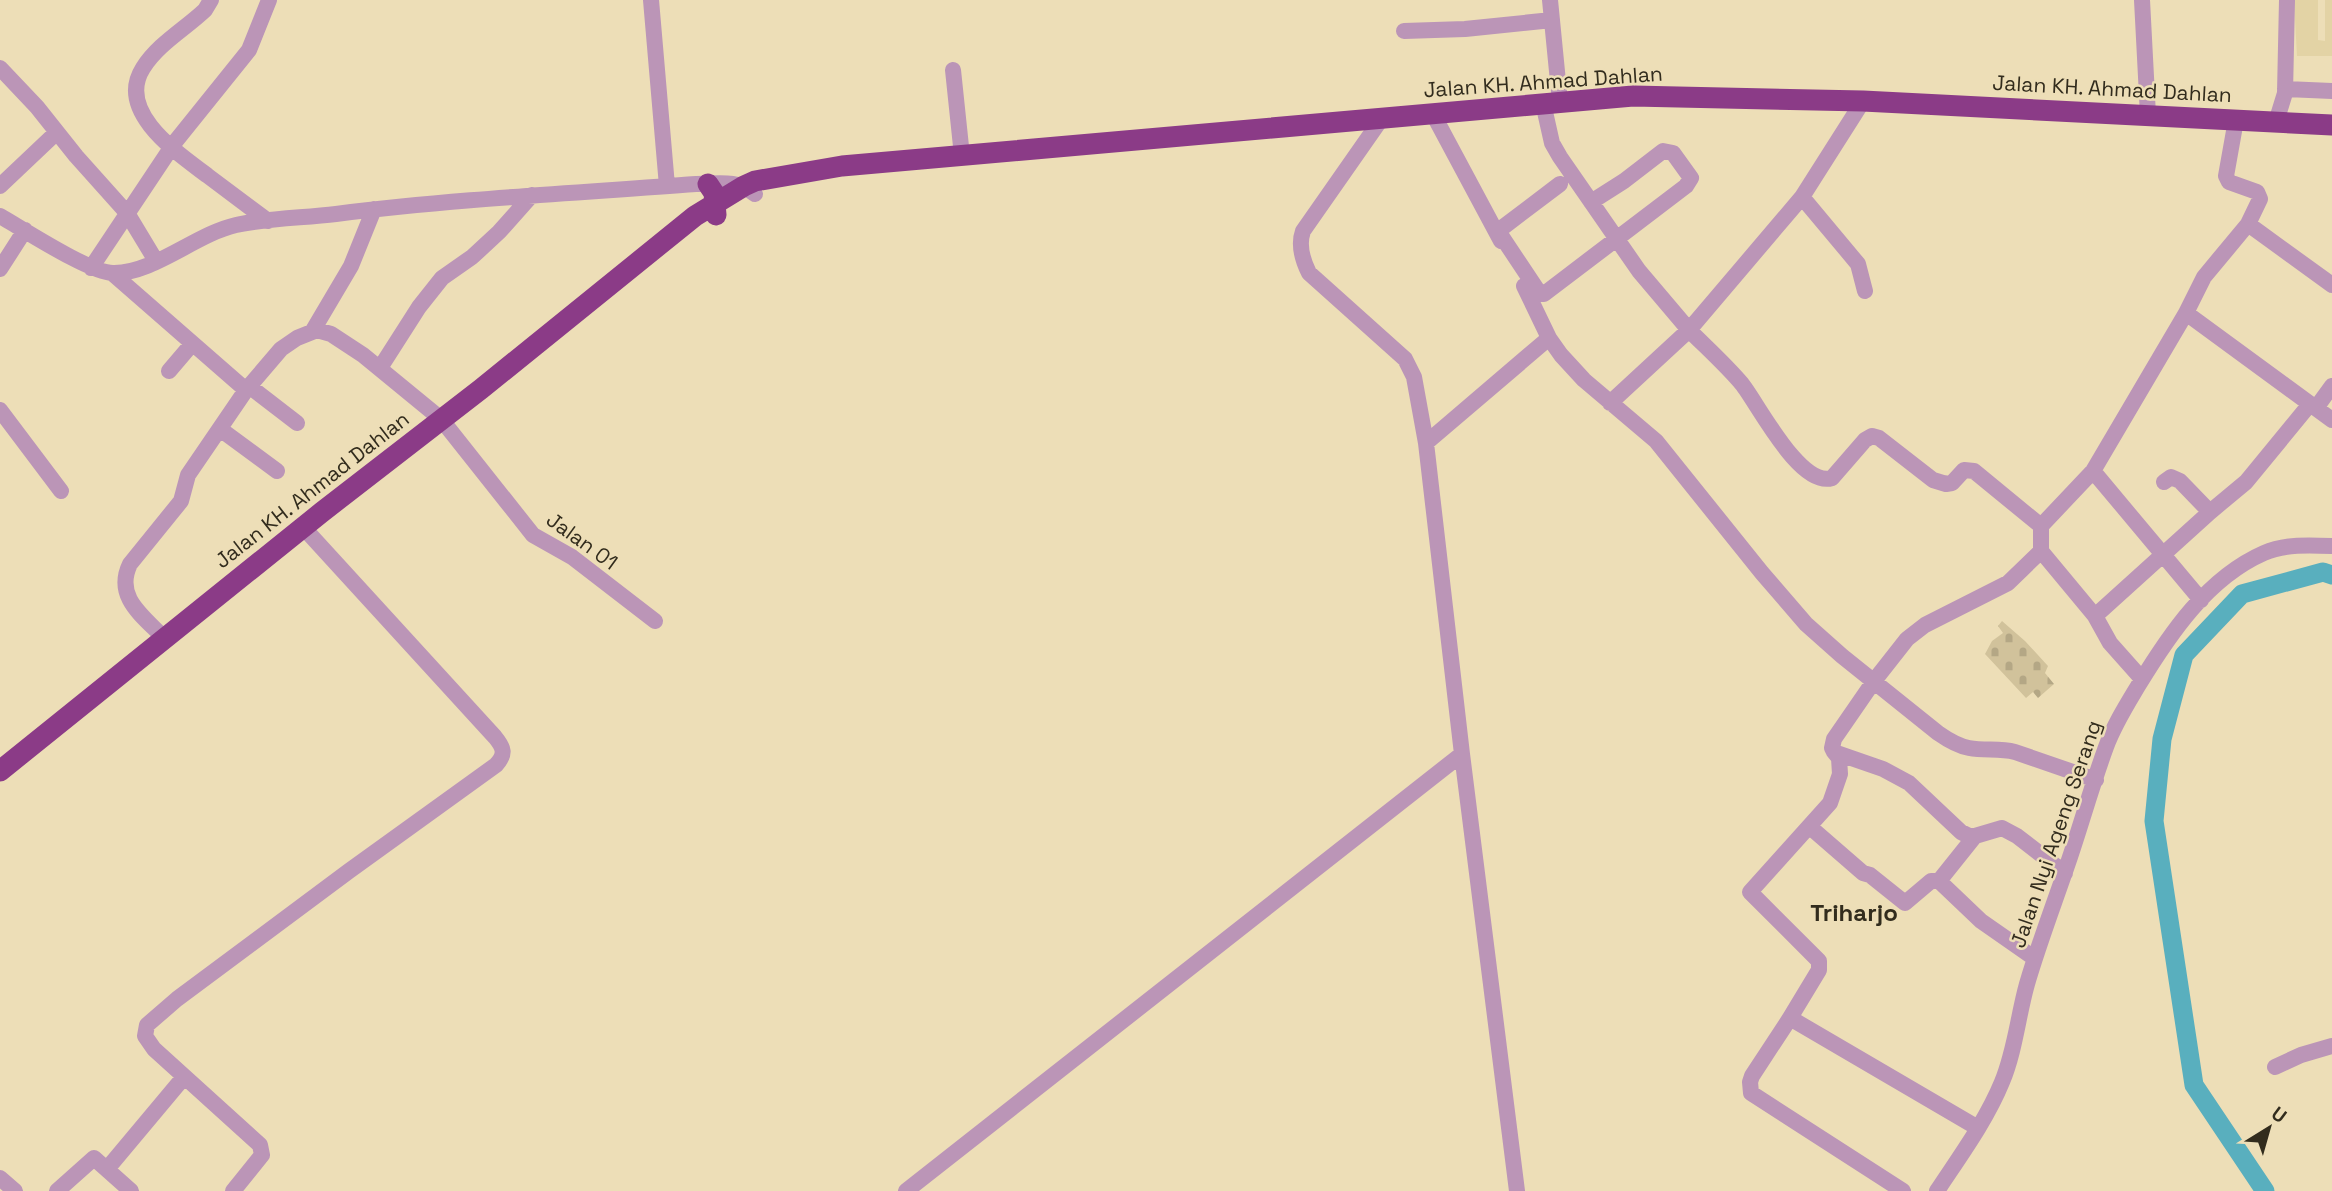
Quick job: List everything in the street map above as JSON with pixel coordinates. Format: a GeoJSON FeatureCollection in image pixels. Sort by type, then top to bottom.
{"type":"FeatureCollection","features":[{"type":"Feature","properties":{"kind":"highway","name":"Jalan KH. Ahmad Dahlan"},"geometry":{"type":"LineString","coordinates":[[0,771],[713,201],[749,190],[901,167],[962,152],[1633,96],[1863,101],[2332,125]]}},
{"type":"Feature","properties":{"kind":"street"},"geometry":{"type":"LineString","coordinates":[[211,0],[191,24],[151,56],[141,69],[137,82],[137,99],[143,116],[171,147],[268,221]]}},
{"type":"Feature","properties":{"kind":"street"},"geometry":{"type":"LineString","coordinates":[[91,268],[171,147],[248,50],[269,0]]}},
{"type":"Feature","properties":{"kind":"street"},"geometry":{"type":"LineString","coordinates":[[651,0],[667,186]]}},
{"type":"Feature","properties":{"kind":"street"},"geometry":{"type":"LineString","coordinates":[[1550,0],[1552,143],[1639,271],[1689,330],[1742,384],[1787,451],[1799,463],[1826,480],[1832,478],[1865,440],[1872,436],[1880,438],[1939,483],[1952,483],[1964,470],[1974,471],[2041,526]]}},
{"type":"Feature","properties":{"kind":"street"},"geometry":{"type":"LineString","coordinates":[[2142,0],[2148,115]]}},
{"type":"Feature","properties":{"kind":"street"},"geometry":{"type":"LineString","coordinates":[[2276,122],[2285,89],[2287,0]]}},
{"type":"Feature","properties":{"kind":"street"},"geometry":{"type":"LineString","coordinates":[[1404,31],[1465,29],[1552,20]]}},
{"type":"Feature","properties":{"kind":"street"},"geometry":{"type":"LineString","coordinates":[[0,68],[127,213],[156,261]]}},
{"type":"Feature","properties":{"kind":"street"},"geometry":{"type":"LineString","coordinates":[[953,70],[962,152]]}},
{"type":"Feature","properties":{"kind":"street"},"geometry":{"type":"LineString","coordinates":[[2285,89],[2332,91]]}},
{"type":"Feature","properties":{"kind":"street"},"geometry":{"type":"LineString","coordinates":[[1610,403],[1689,330],[1802,197],[1863,101]]}},
{"type":"Feature","properties":{"kind":"street"},"geometry":{"type":"LineString","coordinates":[[1433,114],[1549,338],[1561,355],[1610,403],[1656,441],[1806,624],[1953,743],[1966,747],[2001,748],[2095,780]]}},
{"type":"Feature","properties":{"kind":"street"},"geometry":{"type":"LineString","coordinates":[[1382,118],[1303,231],[1300,240],[1302,256],[1309,272],[1391,346],[1411,368],[1426,443],[1517,1191]]}},
{"type":"Feature","properties":{"kind":"street"},"geometry":{"type":"LineString","coordinates":[[2142,679],[2110,643],[2095,616],[2041,551],[2041,526],[2092,471],[2186,313],[2204,277],[2248,224],[2260,196],[2257,192],[2229,182],[2226,176],[2236,120]]}},
{"type":"Feature","properties":{"kind":"street"},"geometry":{"type":"LineString","coordinates":[[0,186],[57,132]]}},
{"type":"Feature","properties":{"kind":"street"},"geometry":{"type":"LineString","coordinates":[[1560,184],[1498,231],[1539,294],[1544,294],[1691,180],[1673,153],[1663,150],[1624,181],[1591,202]]}},
{"type":"Feature","properties":{"kind":"street"},"geometry":{"type":"LineString","coordinates":[[112,274],[156,261],[236,225],[419,203],[531,195],[667,186],[713,201],[728,183],[749,190]]}},
{"type":"Feature","properties":{"kind":"street"},"geometry":{"type":"LineString","coordinates":[[380,368],[419,307],[442,278],[472,257],[499,232],[531,195]]}},
{"type":"Feature","properties":{"kind":"street"},"geometry":{"type":"LineString","coordinates":[[1802,197],[1858,264],[1865,291]]}},
{"type":"Feature","properties":{"kind":"street"},"geometry":{"type":"LineString","coordinates":[[164,638],[133,605],[125,591],[125,575],[130,564],[181,501],[188,475],[248,388],[281,349],[312,332],[351,266],[374,209]]}},
{"type":"Feature","properties":{"kind":"street"},"geometry":{"type":"LineString","coordinates":[[0,216],[91,268],[112,274],[192,344],[297,423]]}},
{"type":"Feature","properties":{"kind":"street"},"geometry":{"type":"LineString","coordinates":[[2248,224],[2332,285]]}},
{"type":"Feature","properties":{"kind":"street"},"geometry":{"type":"LineString","coordinates":[[0,269],[25,230]]}},
{"type":"Feature","properties":{"kind":"street"},"geometry":{"type":"LineString","coordinates":[[2186,313],[2332,420]]}},
{"type":"Feature","properties":{"kind":"street","name":"Jalan 01"},"geometry":{"type":"LineString","coordinates":[[312,332],[317,330],[331,334],[380,368],[441,419],[533,535],[572,557],[655,621]]}},
{"type":"Feature","properties":{"kind":"street"},"geometry":{"type":"LineString","coordinates":[[1426,443],[1549,338]]}},
{"type":"Feature","properties":{"kind":"street"},"geometry":{"type":"LineString","coordinates":[[169,371],[192,344]]}},
{"type":"Feature","properties":{"kind":"street"},"geometry":{"type":"LineString","coordinates":[[2095,616],[2246,482],[2332,386]]}},
{"type":"Feature","properties":{"kind":"street"},"geometry":{"type":"LineString","coordinates":[[0,410],[61,491]]}},
{"type":"Feature","properties":{"kind":"street"},"geometry":{"type":"LineString","coordinates":[[220,429],[277,471]]}},
{"type":"Feature","properties":{"kind":"street"},"geometry":{"type":"LineString","coordinates":[[2092,471],[2200,600]]}},
{"type":"Feature","properties":{"kind":"street"},"geometry":{"type":"LineString","coordinates":[[2164,481],[2171,477],[2180,481],[2210,512]]}},
{"type":"Feature","properties":{"kind":"street"},"geometry":{"type":"LineString","coordinates":[[233,1191],[262,1155],[260,1145],[148,1042],[145,1030],[152,1019],[496,765],[504,754],[495,737],[303,527]]}},
{"type":"Feature","properties":{"kind":"street","name":"Jalan Nyi Ageng Serang"},"geometry":{"type":"LineString","coordinates":[[1937,1191],[1978,1128],[2003,1080],[2035,958],[2106,747],[2119,717],[2142,679],[2172,632],[2219,583],[2262,554],[2291,546],[2332,546]]}},
{"type":"Feature","properties":{"kind":"street"},"geometry":{"type":"LineString","coordinates":[[1903,1191],[1751,1093],[1752,1076],[1819,970],[1819,961],[1750,892],[1830,803],[1836,791],[1840,766],[1832,748],[1834,739],[1907,639],[1925,625],[2008,583],[2041,551]]}},
{"type":"Feature","properties":{"kind":"street"},"geometry":{"type":"LineString","coordinates":[[1834,752],[1883,769],[1909,783],[1961,832],[1975,836],[2002,828],[2017,836],[2064,873]]}},
{"type":"Feature","properties":{"kind":"street"},"geometry":{"type":"LineString","coordinates":[[906,1191],[1462,754]]}},
{"type":"Feature","properties":{"kind":"street"},"geometry":{"type":"LineString","coordinates":[[1810,827],[1863,873],[1870,875],[1905,903],[1931,881],[1939,881],[1981,921],[2035,958]]}},
{"type":"Feature","properties":{"kind":"street"},"geometry":{"type":"LineString","coordinates":[[1939,881],[1975,836]]}},
{"type":"Feature","properties":{"kind":"street"},"geometry":{"type":"LineString","coordinates":[[1790,1018],[1978,1128]]}},
{"type":"Feature","properties":{"kind":"street"},"geometry":{"type":"LineString","coordinates":[[2275,1067],[2301,1055],[2332,1046]]}},
{"type":"Feature","properties":{"kind":"street"},"geometry":{"type":"LineString","coordinates":[[107,1169],[184,1077]]}},
{"type":"Feature","properties":{"kind":"street"},"geometry":{"type":"LineString","coordinates":[[57,1191],[92,1158],[131,1191]]}},
{"type":"Feature","properties":{"kind":"street"},"geometry":{"type":"LineString","coordinates":[[0,1178],[15,1191]]}},
{"type":"Feature","properties":{"kind":"shaded area"},"geometry":{"type":"Polygon","coordinates":[[[2294,0],[2318,0],[2318,40],[2325,41],[2325,0],[2332,0],[2332,56],[2297,56],[2294,0]]]}},
{"type":"Feature","properties":{"kind":"green space"},"geometry":{"type":"Polygon","coordinates":[[[2002,621],[2048,666],[2045,673],[2054,684],[2038,698],[2033,692],[2026,698],[1985,654],[1992,641],[2003,633],[1998,626],[2002,621]]]}},
{"type":"Feature","properties":{"kind":"waterway"},"geometry":{"type":"LineString","coordinates":[[2265,1191],[2194,1085],[2154,821],[2162,739],[2184,655],[2242,594],[2323,572],[2332,575]]}},
{"type":"Feature","properties":{"kind":"district","name":"Triharjo"},"geometry":{"type":"Point","coordinates":[1854,913]}}]}
